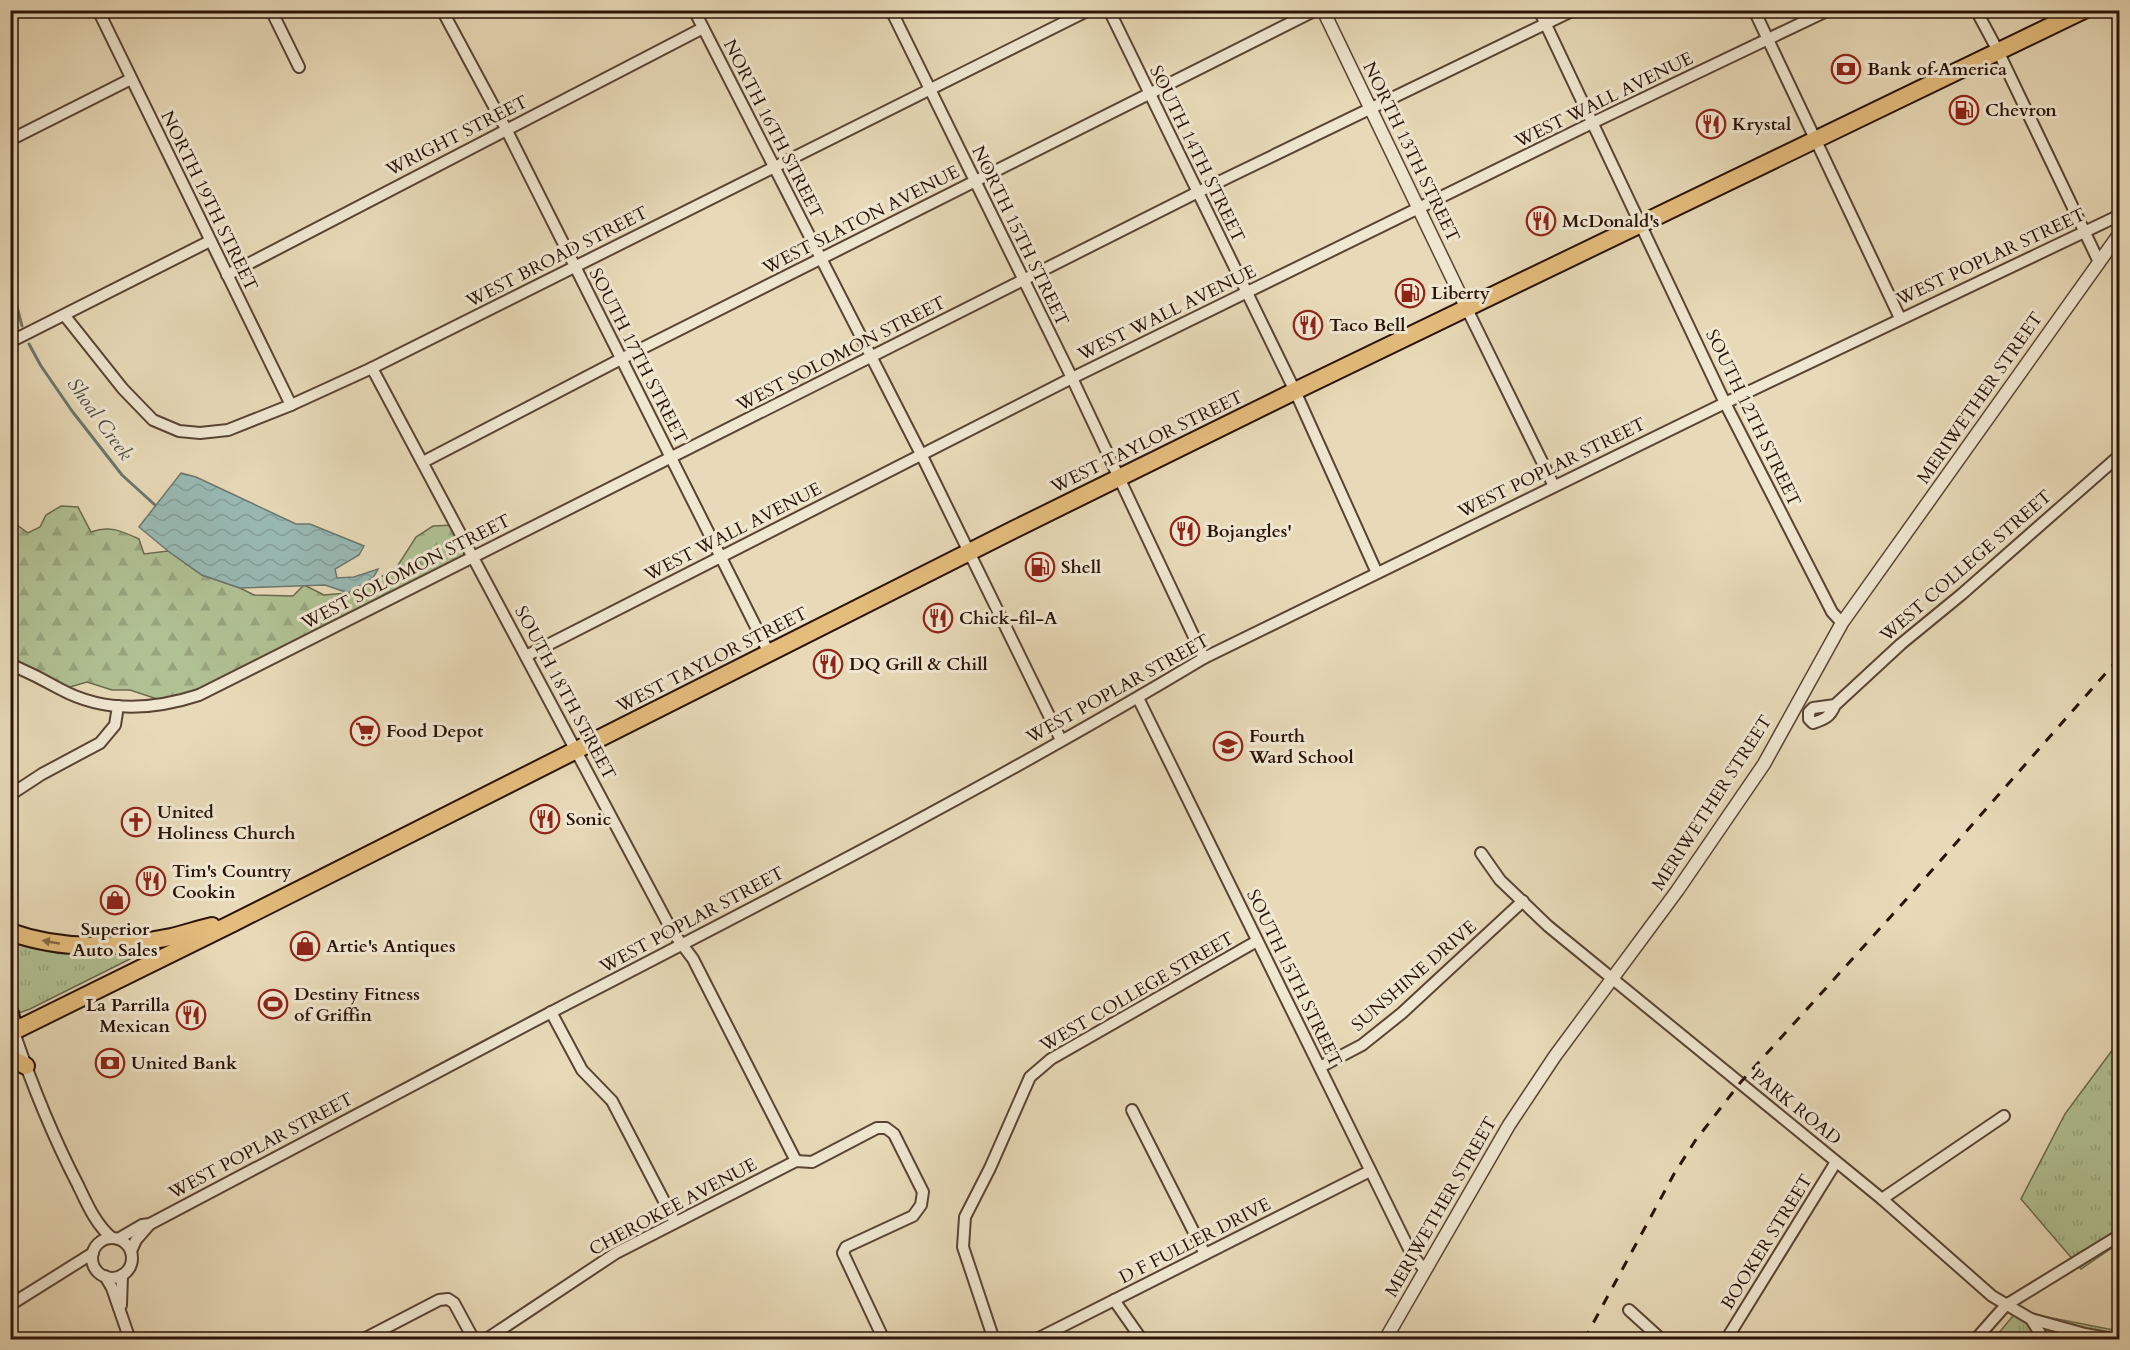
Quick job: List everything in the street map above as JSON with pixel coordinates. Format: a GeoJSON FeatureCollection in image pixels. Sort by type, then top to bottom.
{"type":"FeatureCollection","features":[{"type":"Feature","properties":{"kind":"main road","name":"WEST TAYLOR STREET"},"geometry":{"type":"LineString","coordinates":[[11,1032],[233,923],[1118,478],[2084,10]]}},
{"type":"Feature","properties":{"kind":"main road"},"geometry":{"type":"LineString","coordinates":[[10,932],[58,944],[110,946],[233,923]]}},
{"type":"Feature","properties":{"kind":"main road"},"geometry":{"type":"LineString","coordinates":[[10,1013],[11,1032]]}},
{"type":"Feature","properties":{"kind":"main road"},"geometry":{"type":"LineString","coordinates":[[10,1058],[26,1066]]}},
{"type":"Feature","properties":{"kind":"street","name":"NORTH 19TH STREET"},"geometry":{"type":"LineString","coordinates":[[98,10],[291,405]]}},
{"type":"Feature","properties":{"kind":"street"},"geometry":{"type":"LineString","coordinates":[[271,10],[299,67]]}},
{"type":"Feature","properties":{"kind":"street","name":"SOUTH 17TH STREET"},"geometry":{"type":"LineString","coordinates":[[442,10],[506,129],[769,653]]}},
{"type":"Feature","properties":{"kind":"street","name":"NORTH 16TH STREET"},"geometry":{"type":"LineString","coordinates":[[694,10],[970,551],[1061,740]]}},
{"type":"Feature","properties":{"kind":"street","name":"NORTH 15TH STREET"},"geometry":{"type":"LineString","coordinates":[[891,10],[1072,378],[1118,478]]}},
{"type":"Feature","properties":{"kind":"street","name":"WEST BROAD STREET"},"geometry":{"type":"LineString","coordinates":[[65,316],[123,389],[153,420],[179,431],[200,433],[228,430],[291,405],[372,368],[1089,10]]}},
{"type":"Feature","properties":{"kind":"street","name":"SOUTH 14TH STREET"},"geometry":{"type":"LineString","coordinates":[[1109,10],[1295,391],[1377,573]]}},
{"type":"Feature","properties":{"kind":"street","name":"WEST SLATON AVENUE"},"geometry":{"type":"LineString","coordinates":[[423,462],[621,359],[1316,10]]}},
{"type":"Feature","properties":{"kind":"street","name":"NORTH 13TH STREET"},"geometry":{"type":"LineString","coordinates":[[1323,10],[1467,309]]}},
{"type":"Feature","properties":{"kind":"street","name":"SOUTH 12TH STREET"},"geometry":{"type":"LineString","coordinates":[[1539,10],[1725,403],[1832,612],[1842,622]]}},
{"type":"Feature","properties":{"kind":"street","name":"WEST SOLOMON STREET"},"geometry":{"type":"LineString","coordinates":[[10,664],[99,704],[147,707],[172,704],[199,695],[1197,192],[1574,10]]}},
{"type":"Feature","properties":{"kind":"street"},"geometry":{"type":"LineString","coordinates":[[1754,10],[1900,318]]}},
{"type":"Feature","properties":{"kind":"street","name":"WEST WALL AVENUE"},"geometry":{"type":"LineString","coordinates":[[526,656],[1072,378],[1592,123],[1829,10]]}},
{"type":"Feature","properties":{"kind":"street"},"geometry":{"type":"LineString","coordinates":[[1976,10],[2099,262]]}},
{"type":"Feature","properties":{"kind":"street","name":"WRIGHT STREET"},"geometry":{"type":"LineString","coordinates":[[226,275],[703,28]]}},
{"type":"Feature","properties":{"kind":"street"},"geometry":{"type":"LineString","coordinates":[[10,140],[132,79]]}},
{"type":"Feature","properties":{"kind":"street","name":"WEST POPLAR STREET"},"geometry":{"type":"LineString","coordinates":[[115,1239],[142,1225],[150,1224],[891,835],[1138,698],[1204,658],[1900,318],[2120,215]]}},
{"type":"Feature","properties":{"kind":"street","name":"MERIWETHER STREET"},"geometry":{"type":"LineString","coordinates":[[1385,1340],[1509,1125],[1555,1056],[1677,891],[1764,764],[1842,622],[2120,233]]}},
{"type":"Feature","properties":{"kind":"street"},"geometry":{"type":"LineString","coordinates":[[10,342],[210,242]]}},
{"type":"Feature","properties":{"kind":"street"},"geometry":{"type":"LineString","coordinates":[[1467,309],[1554,486]]}},
{"type":"Feature","properties":{"kind":"street","name":"SOUTH 18TH STREET"},"geometry":{"type":"LineString","coordinates":[[372,368],[672,931],[693,959],[796,1161]]}},
{"type":"Feature","properties":{"kind":"street","name":"WEST COLLEGE STREET"},"geometry":{"type":"LineString","coordinates":[[1835,705],[1900,644],[1962,594],[2120,455]]}},
{"type":"Feature","properties":{"kind":"street"},"geometry":{"type":"LineString","coordinates":[[1118,478],[1204,658]]}},
{"type":"Feature","properties":{"kind":"street","name":"SOUTH 15TH STREET"},"geometry":{"type":"LineString","coordinates":[[1138,698],[1412,1255],[1425,1270]]}},
{"type":"Feature","properties":{"kind":"street"},"geometry":{"type":"LineString","coordinates":[[10,795],[42,774],[100,743],[115,725],[118,706]]}},
{"type":"Feature","properties":{"kind":"street","name":"PARK ROAD"},"geometry":{"type":"LineString","coordinates":[[1481,853],[1500,880],[1573,946],[1882,1199],[1992,1296],[2031,1319],[2117,1340]]}},
{"type":"Feature","properties":{"kind":"street","name":"SUNSHINE DRIVE"},"geometry":{"type":"LineString","coordinates":[[1320,1067],[1362,1045],[1395,1018],[1523,901]]}},
{"type":"Feature","properties":{"kind":"street","name":"WEST COLLEGE STREET"},"geometry":{"type":"LineString","coordinates":[[994,1340],[963,1247],[965,1216],[990,1168],[1030,1077],[1051,1059],[1257,941]]}},
{"type":"Feature","properties":{"kind":"street"},"geometry":{"type":"LineString","coordinates":[[551,1012],[582,1070],[612,1101],[675,1222]]}},
{"type":"Feature","properties":{"kind":"street"},"geometry":{"type":"LineString","coordinates":[[11,1032],[54,1138],[91,1211],[104,1232],[128,1245],[131,1251],[131,1264],[122,1275],[105,1276]]}},
{"type":"Feature","properties":{"kind":"street"},"geometry":{"type":"LineString","coordinates":[[1132,1110],[1205,1254]]}},
{"type":"Feature","properties":{"kind":"street"},"geometry":{"type":"LineString","coordinates":[[1882,1199],[2004,1116]]}},
{"type":"Feature","properties":{"kind":"street","name":"CHEROKEE AVENUE"},"geometry":{"type":"LineString","coordinates":[[485,1340],[616,1252],[796,1161],[812,1162],[877,1128],[886,1128],[894,1134],[923,1192],[921,1205],[913,1216],[846,1247],[843,1253],[885,1340]]}},
{"type":"Feature","properties":{"kind":"street","name":"BOOKER STREET"},"geometry":{"type":"LineString","coordinates":[[1726,1340],[1836,1162]]}},
{"type":"Feature","properties":{"kind":"street","name":"D F FULLER DRIVE"},"geometry":{"type":"LineString","coordinates":[[1035,1340],[1370,1171]]}},
{"type":"Feature","properties":{"kind":"street"},"geometry":{"type":"LineString","coordinates":[[91,1211],[95,1268]]}},
{"type":"Feature","properties":{"kind":"street","name":"WEST POPLAR STREET"},"geometry":{"type":"LineString","coordinates":[[131,1251],[136,1240],[150,1224]]}},
{"type":"Feature","properties":{"kind":"street"},"geometry":{"type":"LineString","coordinates":[[1975,1340],[2006,1305],[2120,1235]]}},
{"type":"Feature","properties":{"kind":"street"},"geometry":{"type":"LineString","coordinates":[[10,1305],[69,1269],[103,1240],[115,1239]]}},
{"type":"Feature","properties":{"kind":"street"},"geometry":{"type":"LineString","coordinates":[[69,1269],[95,1268],[105,1276],[112,1288],[130,1340]]}},
{"type":"Feature","properties":{"kind":"street"},"geometry":{"type":"LineString","coordinates":[[120,1312],[122,1275]]}},
{"type":"Feature","properties":{"kind":"street"},"geometry":{"type":"LineString","coordinates":[[362,1340],[439,1300],[448,1299],[454,1304],[474,1340]]}},
{"type":"Feature","properties":{"kind":"street"},"geometry":{"type":"LineString","coordinates":[[1114,1300],[1142,1340]]}},
{"type":"Feature","properties":{"kind":"street"},"geometry":{"type":"LineString","coordinates":[[1629,1310],[1662,1340]]}},
{"type":"Feature","properties":{"kind":"street"},"geometry":{"type":"LineString","coordinates":[[2031,1319],[2044,1340]]}},
{"type":"Feature","properties":{"kind":"green space"},"geometry":{"type":"Polygon","coordinates":[[[61,506],[78,507],[91,532],[110,529],[127,534],[139,539],[144,554],[168,551],[202,575],[254,595],[293,596],[304,585],[324,595],[348,593],[395,570],[416,537],[433,526],[455,525],[473,557],[172,704],[130,690],[112,690],[87,682],[60,690],[11,665],[10,513],[17,525],[28,533],[40,527],[46,515],[61,506]]]}},
{"type":"Feature","properties":{"kind":"green space"},"geometry":{"type":"Polygon","coordinates":[[[10,936],[57,949],[135,952],[136,956],[16,1014],[11,999],[10,936]]]}},
{"type":"Feature","properties":{"kind":"green space"},"geometry":{"type":"Polygon","coordinates":[[[2119,1041],[2119,1243],[2081,1269],[2021,1199],[2065,1114],[2119,1041]]]}},
{"type":"Feature","properties":{"kind":"green space"},"geometry":{"type":"Polygon","coordinates":[[[2017,1311],[2119,1331],[2119,1339],[1993,1340],[2017,1311]]]}},
{"type":"Feature","properties":{"kind":"water"},"geometry":{"type":"Polygon","coordinates":[[[181,473],[196,477],[296,524],[310,524],[364,546],[359,555],[335,569],[337,578],[354,577],[378,569],[373,578],[348,593],[325,585],[240,588],[202,575],[139,527],[181,473]]]}},
{"type":"Feature","properties":{"kind":"waterway","name":"Shoal Creek"},"geometry":{"type":"LineString","coordinates":[[10,279],[22,326]]}},
{"type":"Feature","properties":{"kind":"waterway","name":"Shoal Creek"},"geometry":{"type":"LineString","coordinates":[[29,344],[72,411],[122,475],[155,505]]}},
{"type":"Feature","properties":{"kind":"railway"},"geometry":{"type":"LineString","coordinates":[[1584,1340],[1674,1174],[1695,1141],[1740,1083],[1903,903],[2120,657]]}},
{"type":"Feature","properties":{"kind":"place","name":"Bank of America"},"geometry":{"type":"Point","coordinates":[1846,69]}},
{"type":"Feature","properties":{"kind":"place","name":"Chevron"},"geometry":{"type":"Point","coordinates":[1964,110]}},
{"type":"Feature","properties":{"kind":"place","name":"Krystal"},"geometry":{"type":"Point","coordinates":[1711,124]}},
{"type":"Feature","properties":{"kind":"place","name":"McDonald's"},"geometry":{"type":"Point","coordinates":[1541,221]}},
{"type":"Feature","properties":{"kind":"place","name":"Liberty"},"geometry":{"type":"Point","coordinates":[1410,293]}},
{"type":"Feature","properties":{"kind":"place","name":"Taco Bell"},"geometry":{"type":"Point","coordinates":[1308,325]}},
{"type":"Feature","properties":{"kind":"place","name":"Bojangles'"},"geometry":{"type":"Point","coordinates":[1185,531]}},
{"type":"Feature","properties":{"kind":"place","name":"Shell"},"geometry":{"type":"Point","coordinates":[1040,567]}},
{"type":"Feature","properties":{"kind":"place","name":"Chick-fil-A"},"geometry":{"type":"Point","coordinates":[938,618]}},
{"type":"Feature","properties":{"kind":"place","name":"DQ Grill & Chill"},"geometry":{"type":"Point","coordinates":[828,664]}},
{"type":"Feature","properties":{"kind":"place","name":"Food Depot"},"geometry":{"type":"Point","coordinates":[365,731]}},
{"type":"Feature","properties":{"kind":"place","name":"Fourth Ward School"},"geometry":{"type":"Point","coordinates":[1228,746]}},
{"type":"Feature","properties":{"kind":"place","name":"Sonic"},"geometry":{"type":"Point","coordinates":[545,819]}},
{"type":"Feature","properties":{"kind":"place","name":"United Holiness Church"},"geometry":{"type":"Point","coordinates":[136,822]}},
{"type":"Feature","properties":{"kind":"place","name":"Tim's Country Cookin"},"geometry":{"type":"Point","coordinates":[151,881]}},
{"type":"Feature","properties":{"kind":"place","name":"Superior Auto Sales"},"geometry":{"type":"Point","coordinates":[115,900]}},
{"type":"Feature","properties":{"kind":"place","name":"Artie's Antiques"},"geometry":{"type":"Point","coordinates":[305,946]}},
{"type":"Feature","properties":{"kind":"place","name":"Destiny Fitness of Griffin"},"geometry":{"type":"Point","coordinates":[273,1004]}},
{"type":"Feature","properties":{"kind":"place","name":"La Parrilla Mexican"},"geometry":{"type":"Point","coordinates":[191,1015]}},
{"type":"Feature","properties":{"kind":"place","name":"United Bank"},"geometry":{"type":"Point","coordinates":[110,1063]}}]}
